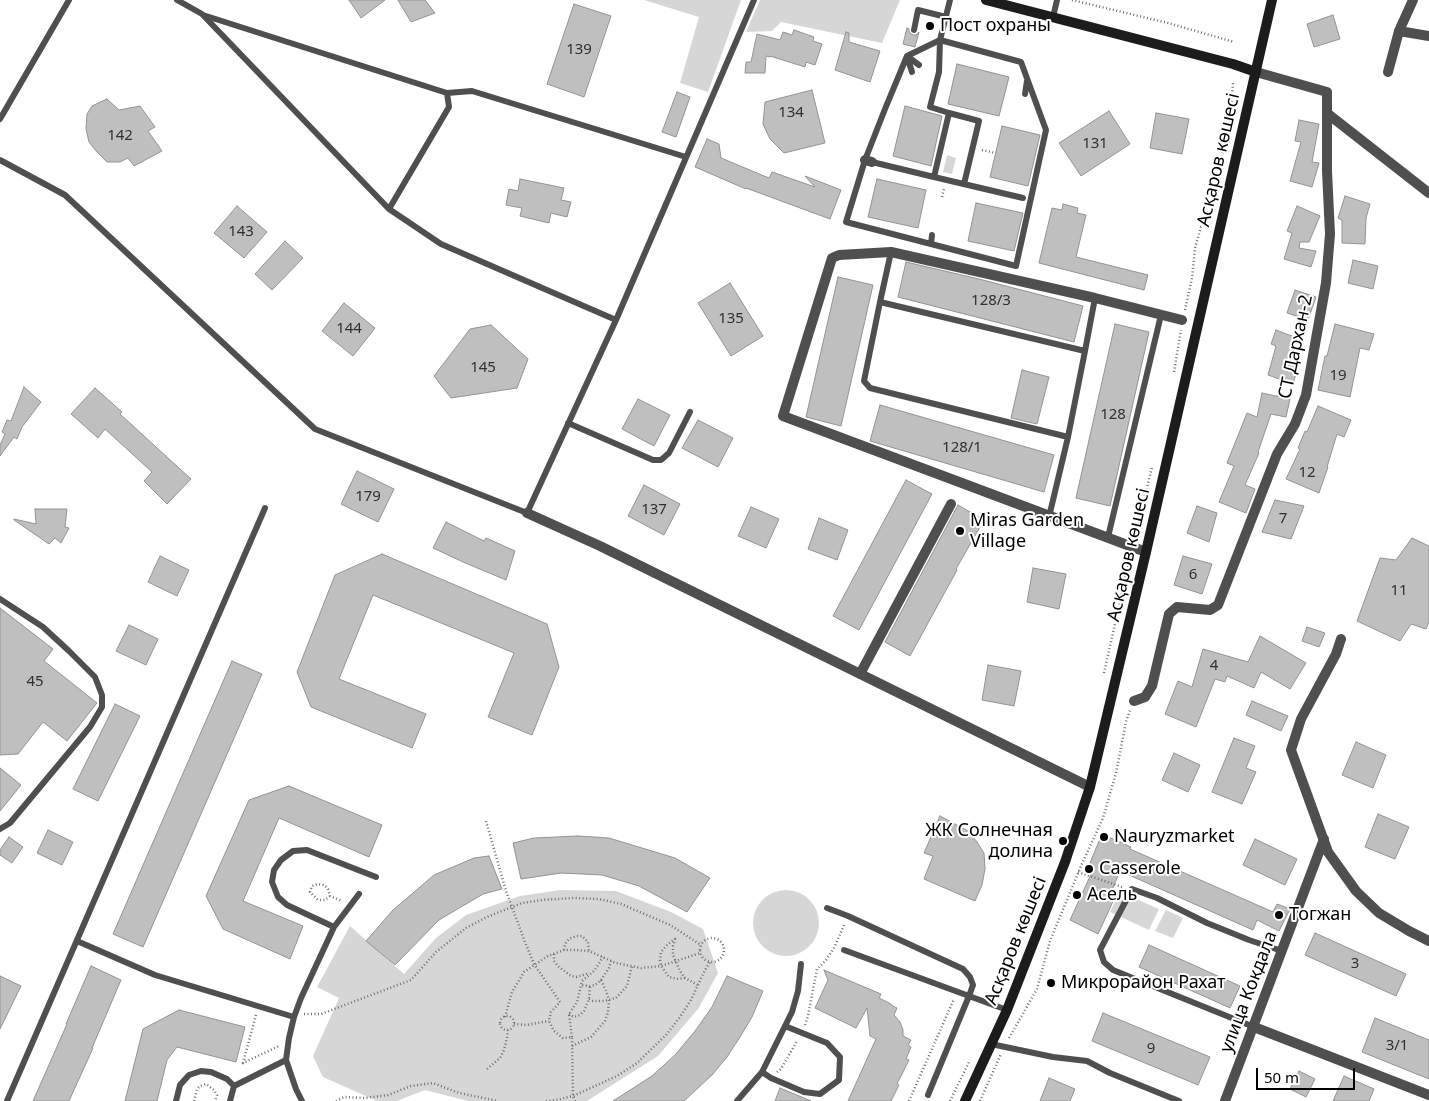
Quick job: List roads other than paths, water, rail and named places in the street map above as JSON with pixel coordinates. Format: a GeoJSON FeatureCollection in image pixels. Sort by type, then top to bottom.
{"type":"FeatureCollection","features":[{"type":"Feature","properties":{"kind":"street"},"geometry":{"type":"LineString","coordinates":[[986,0],[1233,64],[1256,72]]}},
{"type":"Feature","properties":{"kind":"street","name":"Асқаров көшесі"},"geometry":{"type":"LineString","coordinates":[[965,1101],[1007,1010],[1065,862],[1090,787],[1146,552],[1272,0]]}},
{"type":"Feature","properties":{"kind":"street"},"geometry":{"type":"LineString","coordinates":[[1388,72],[1399,30],[1413,0]]}},
{"type":"Feature","properties":{"kind":"street"},"geometry":{"type":"LineString","coordinates":[[1399,30],[1429,36]]}},
{"type":"Feature","properties":{"kind":"street","name":"СТ Дархан-2"},"geometry":{"type":"LineString","coordinates":[[1134,701],[1144,697],[1152,686],[1169,614],[1177,607],[1210,610],[1218,605],[1277,454],[1295,424],[1306,395],[1326,283],[1330,234],[1327,171],[1327,92],[1256,72]]}},
{"type":"Feature","properties":{"kind":"street"},"geometry":{"type":"LineString","coordinates":[[1328,114],[1429,193]]}},
{"type":"Feature","properties":{"kind":"street"},"geometry":{"type":"LineString","coordinates":[[1146,552],[783,416],[832,258],[839,255],[891,252],[1095,298],[1182,320]]}},
{"type":"Feature","properties":{"kind":"street"},"geometry":{"type":"LineString","coordinates":[[860,674],[952,504]]}},
{"type":"Feature","properties":{"kind":"street"},"geometry":{"type":"LineString","coordinates":[[527,513],[600,546],[1090,787]]}},
{"type":"Feature","properties":{"kind":"street"},"geometry":{"type":"LineString","coordinates":[[1341,640],[1336,654],[1301,719],[1291,750],[1328,852],[1356,891],[1379,913],[1429,942]]}},
{"type":"Feature","properties":{"kind":"street","name":"улица Кокдала"},"geometry":{"type":"LineString","coordinates":[[1226,1101],[1324,839]]}},
{"type":"Feature","properties":{"kind":"street"},"geometry":{"type":"LineString","coordinates":[[1254,1027],[1429,1095]]}},
{"type":"Feature","properties":{"kind":"lane"},"geometry":{"type":"LineString","coordinates":[[0,119],[69,0]]}},
{"type":"Feature","properties":{"kind":"lane"},"geometry":{"type":"LineString","coordinates":[[177,0],[202,14],[447,93],[472,91],[686,157]]}},
{"type":"Feature","properties":{"kind":"lane"},"geometry":{"type":"LineString","coordinates":[[0,160],[65,195],[315,429],[527,513],[616,320],[754,0]]}},
{"type":"Feature","properties":{"kind":"lane"},"geometry":{"type":"LineString","coordinates":[[950,0],[940,40],[939,72],[930,107],[979,121],[964,184]]}},
{"type":"Feature","properties":{"kind":"lane"},"geometry":{"type":"LineString","coordinates":[[1053,17],[1057,0]]}},
{"type":"Feature","properties":{"kind":"lane"},"geometry":{"type":"LineString","coordinates":[[914,30],[918,10],[946,17]]}},
{"type":"Feature","properties":{"kind":"lane"},"geometry":{"type":"LineString","coordinates":[[202,14],[389,210],[441,244],[616,320]]}},
{"type":"Feature","properties":{"kind":"lane"},"geometry":{"type":"LineString","coordinates":[[940,40],[1021,62],[1046,130],[1016,266],[846,222],[869,161],[885,109],[907,56],[940,40]]}},
{"type":"Feature","properties":{"kind":"lane"},"geometry":{"type":"LineString","coordinates":[[907,56],[919,65]]}},
{"type":"Feature","properties":{"kind":"lane"},"geometry":{"type":"LineString","coordinates":[[907,56],[912,72]]}},
{"type":"Feature","properties":{"kind":"lane"},"geometry":{"type":"LineString","coordinates":[[1025,94],[1028,80]]}},
{"type":"Feature","properties":{"kind":"lane"},"geometry":{"type":"LineString","coordinates":[[389,210],[449,107],[447,93]]}},
{"type":"Feature","properties":{"kind":"lane"},"geometry":{"type":"LineString","coordinates":[[934,177],[949,113]]}},
{"type":"Feature","properties":{"kind":"lane"},"geometry":{"type":"LineString","coordinates":[[869,161],[1023,198]]}},
{"type":"Feature","properties":{"kind":"lane"},"geometry":{"type":"LineString","coordinates":[[931,244],[932,235]]}},
{"type":"Feature","properties":{"kind":"lane"},"geometry":{"type":"LineString","coordinates":[[891,252],[864,381],[870,388],[1068,437]]}},
{"type":"Feature","properties":{"kind":"lane"},"geometry":{"type":"LineString","coordinates":[[1049,517],[1068,437],[1095,298]]}},
{"type":"Feature","properties":{"kind":"lane"},"geometry":{"type":"LineString","coordinates":[[880,302],[1084,351]]}},
{"type":"Feature","properties":{"kind":"lane"},"geometry":{"type":"LineString","coordinates":[[1108,537],[1161,315]]}},
{"type":"Feature","properties":{"kind":"lane"},"geometry":{"type":"LineString","coordinates":[[568,423],[653,460],[661,460],[669,453],[690,412]]}},
{"type":"Feature","properties":{"kind":"lane"},"geometry":{"type":"LineString","coordinates":[[7,1101],[265,508]]}},
{"type":"Feature","properties":{"kind":"lane"},"geometry":{"type":"LineString","coordinates":[[0,599],[43,627],[95,677],[102,695],[102,707],[90,727],[10,823],[0,829]]}},
{"type":"Feature","properties":{"kind":"lane"},"geometry":{"type":"LineString","coordinates":[[334,927],[286,906],[278,897],[272,882],[274,870],[281,860],[293,851],[307,850],[376,877]]}},
{"type":"Feature","properties":{"kind":"lane"},"geometry":{"type":"LineString","coordinates":[[1254,1027],[1113,970],[1104,962],[1100,950],[1132,890],[1157,898],[1207,923],[1282,951]]}},
{"type":"Feature","properties":{"kind":"lane"},"geometry":{"type":"LineString","coordinates":[[302,1101],[286,1060],[295,1014],[334,927],[359,894]]}},
{"type":"Feature","properties":{"kind":"lane"},"geometry":{"type":"LineString","coordinates":[[827,908],[963,969],[970,977],[973,985],[928,1094]]}},
{"type":"Feature","properties":{"kind":"lane"},"geometry":{"type":"LineString","coordinates":[[77,941],[155,975],[259,1006],[295,1014]]}},
{"type":"Feature","properties":{"kind":"lane"},"geometry":{"type":"LineString","coordinates":[[844,950],[1007,1010]]}},
{"type":"Feature","properties":{"kind":"lane"},"geometry":{"type":"LineString","coordinates":[[738,1101],[762,1072],[792,1012],[798,991],[801,964]]}},
{"type":"Feature","properties":{"kind":"lane"},"geometry":{"type":"LineString","coordinates":[[762,1072],[771,1078],[804,1092],[820,1094],[839,1080],[840,1057],[827,1043],[785,1026]]}},
{"type":"Feature","properties":{"kind":"lane"},"geometry":{"type":"LineString","coordinates":[[991,1044],[1053,1057],[1087,1061],[1110,1073],[1180,1101]]}},
{"type":"Feature","properties":{"kind":"lane"},"geometry":{"type":"LineString","coordinates":[[230,1101],[234,1086],[286,1060]]}},
{"type":"Feature","properties":{"kind":"lane"},"geometry":{"type":"LineString","coordinates":[[176,1101],[180,1085],[189,1075],[202,1071],[211,1072],[227,1079],[234,1086]]}},
{"type":"Feature","properties":{"kind":"place","name":"Пост охраны"},"geometry":{"type":"Point","coordinates":[930,26]}},
{"type":"Feature","properties":{"kind":"place","name":"Miras Garden Village"},"geometry":{"type":"Point","coordinates":[960,531]}},
{"type":"Feature","properties":{"kind":"place","name":"Nauryzmarket"},"geometry":{"type":"Point","coordinates":[1104,837]}},
{"type":"Feature","properties":{"kind":"place","name":"ЖК Солнечная долина"},"geometry":{"type":"Point","coordinates":[1063,841]}},
{"type":"Feature","properties":{"kind":"place","name":"Casserole"},"geometry":{"type":"Point","coordinates":[1089,869]}},
{"type":"Feature","properties":{"kind":"place","name":"Асель"},"geometry":{"type":"Point","coordinates":[1077,895]}},
{"type":"Feature","properties":{"kind":"place","name":"Тогжан"},"geometry":{"type":"Point","coordinates":[1279,915]}},
{"type":"Feature","properties":{"kind":"place","name":"Микрорайон Рахат"},"geometry":{"type":"Point","coordinates":[1051,983]}}]}
